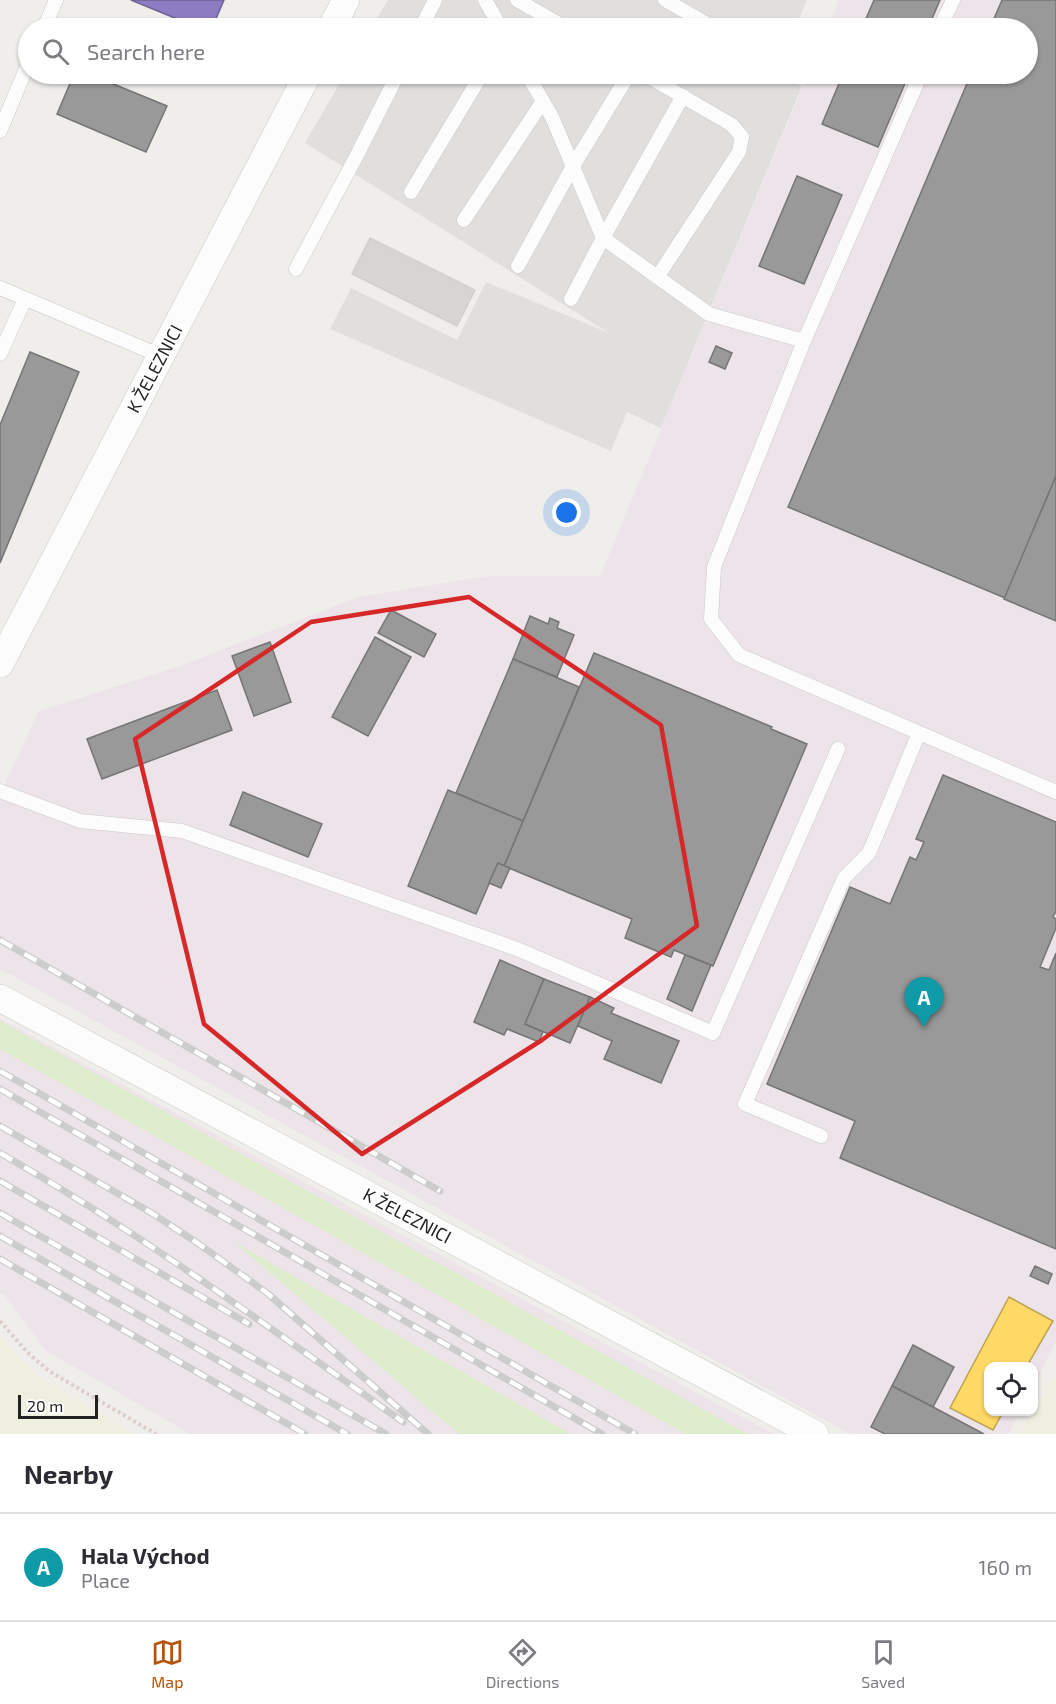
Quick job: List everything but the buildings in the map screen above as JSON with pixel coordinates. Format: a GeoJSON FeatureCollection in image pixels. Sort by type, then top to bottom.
{"type":"FeatureCollection","features":[{"type":"Feature","properties":{"kind":"street"},"geometry":{"type":"LineString","coordinates":[[336,18],[346,0]]}},
{"type":"Feature","properties":{"kind":"street","name":"K ŽELEZNICI"},"geometry":{"type":"LineString","coordinates":[[0,664],[303,84]]}},
{"type":"Feature","properties":{"kind":"street","name":"K ŽELEZNICI"},"geometry":{"type":"LineString","coordinates":[[0,998],[815,1434]]}},
{"type":"Feature","properties":{"kind":"lane"},"geometry":{"type":"LineString","coordinates":[[48,18],[56,0]]}},
{"type":"Feature","properties":{"kind":"lane"},"geometry":{"type":"LineString","coordinates":[[426,18],[435,0]]}},
{"type":"Feature","properties":{"kind":"lane"},"geometry":{"type":"LineString","coordinates":[[484,0],[495,18]]}},
{"type":"Feature","properties":{"kind":"lane"},"geometry":{"type":"LineString","coordinates":[[517,0],[548,18]]}},
{"type":"Feature","properties":{"kind":"lane"},"geometry":{"type":"LineString","coordinates":[[665,0],[696,18]]}},
{"type":"Feature","properties":{"kind":"lane"},"geometry":{"type":"LineString","coordinates":[[945,18],[953,0]]}},
{"type":"Feature","properties":{"kind":"lane"},"geometry":{"type":"LineString","coordinates":[[0,131],[20,84]]}},
{"type":"Feature","properties":{"kind":"lane"},"geometry":{"type":"LineString","coordinates":[[296,269],[393,84]]}},
{"type":"Feature","properties":{"kind":"lane"},"geometry":{"type":"LineString","coordinates":[[411,192],[476,84]]}},
{"type":"Feature","properties":{"kind":"lane"},"geometry":{"type":"LineString","coordinates":[[533,84],[552,117],[603,238],[709,314],[804,340]]}},
{"type":"Feature","properties":{"kind":"lane"},"geometry":{"type":"LineString","coordinates":[[518,266],[573,166],[623,84]]}},
{"type":"Feature","properties":{"kind":"lane"},"geometry":{"type":"LineString","coordinates":[[658,276],[739,152],[742,137],[732,125],[662,84]]}},
{"type":"Feature","properties":{"kind":"lane"},"geometry":{"type":"LineString","coordinates":[[917,84],[804,340],[714,567],[711,619],[738,655],[1056,792]]}},
{"type":"Feature","properties":{"kind":"lane"},"geometry":{"type":"LineString","coordinates":[[571,299],[683,96]]}},
{"type":"Feature","properties":{"kind":"lane"},"geometry":{"type":"LineString","coordinates":[[464,220],[543,101]]}},
{"type":"Feature","properties":{"kind":"lane"},"geometry":{"type":"LineString","coordinates":[[0,288],[161,356]]}},
{"type":"Feature","properties":{"kind":"lane"},"geometry":{"type":"LineString","coordinates":[[0,354],[25,299]]}},
{"type":"Feature","properties":{"kind":"lane"},"geometry":{"type":"LineString","coordinates":[[821,1136],[745,1104],[844,878],[869,853],[919,733]]}},
{"type":"Feature","properties":{"kind":"lane"},"geometry":{"type":"LineString","coordinates":[[0,791],[80,821],[182,831],[517,949],[713,1033],[838,749]]}},
{"type":"Feature","properties":{"kind":"path"},"geometry":{"type":"LineString","coordinates":[[0,1321],[27,1352],[49,1371],[156,1434]]}},
{"type":"Feature","properties":{"kind":"highlighted area"},"geometry":{"type":"Polygon","coordinates":[[[469,597],[661,725],[697,926],[542,1040],[362,1154],[204,1024],[135,739],[311,622],[469,597]]]}},
{"type":"Feature","properties":{"kind":"shaded area"},"geometry":{"type":"Polygon","coordinates":[[[388,0],[807,0],[799,18],[377,18],[388,0]]]}},
{"type":"Feature","properties":{"kind":"shaded area"},"geometry":{"type":"Polygon","coordinates":[[[839,0],[1056,0],[1056,1342],[1038,1378],[1038,1362],[984,1362],[984,1416],[1018,1416],[1008,1434],[850,1434],[0,969],[0,794],[39,711],[174,668],[359,597],[488,576],[600,576],[804,84],[1038,84],[1038,18],[831,18],[839,0]]]}},
{"type":"Feature","properties":{"kind":"shaded area"},"geometry":{"type":"Polygon","coordinates":[[[339,84],[796,84],[802,86],[661,428],[627,412],[611,451],[330,329],[351,288],[457,340],[486,282],[609,333],[305,143],[339,84]]]}},
{"type":"Feature","properties":{"kind":"shaded area"},"geometry":{"type":"Polygon","coordinates":[[[0,1019],[774,1434],[190,1434],[45,1350],[4,1295],[0,1293],[0,1019]]]}},
{"type":"Feature","properties":{"kind":"green space"},"geometry":{"type":"Polygon","coordinates":[[[0,1021],[748,1434],[686,1434],[0,1049],[0,1021]]]}},
{"type":"Feature","properties":{"kind":"green space"},"geometry":{"type":"Polygon","coordinates":[[[234,1242],[571,1434],[459,1434],[234,1242]]]}},
{"type":"Feature","properties":{"kind":"green space"},"geometry":{"type":"Polygon","coordinates":[[[0,1336],[20,1360],[38,1376],[133,1434],[0,1434],[0,1336]]]}},
{"type":"Feature","properties":{"kind":"green space"},"geometry":{"type":"Polygon","coordinates":[[[1056,1374],[1056,1434],[1020,1434],[1031,1416],[1038,1416],[1038,1404],[1056,1374]]]}},
{"type":"Feature","properties":{"kind":"railway"},"geometry":{"type":"LineString","coordinates":[[0,940],[440,1191]]}},
{"type":"Feature","properties":{"kind":"railway"},"geometry":{"type":"LineString","coordinates":[[0,1071],[635,1434]]}},
{"type":"Feature","properties":{"kind":"railway"},"geometry":{"type":"LineString","coordinates":[[0,1089],[602,1434]]}},
{"type":"Feature","properties":{"kind":"railway"},"geometry":{"type":"LineString","coordinates":[[0,1126],[150,1212],[267,1293],[428,1434]]}},
{"type":"Feature","properties":{"kind":"railway"},"geometry":{"type":"LineString","coordinates":[[0,1153],[155,1249],[403,1422]]}},
{"type":"Feature","properties":{"kind":"railway"},"geometry":{"type":"LineString","coordinates":[[0,1181],[249,1324]]}},
{"type":"Feature","properties":{"kind":"railway"},"geometry":{"type":"LineString","coordinates":[[0,1213],[386,1434]]}},
{"type":"Feature","properties":{"kind":"railway"},"geometry":{"type":"LineString","coordinates":[[0,1236],[347,1434]]}},
{"type":"Feature","properties":{"kind":"railway"},"geometry":{"type":"LineString","coordinates":[[0,1259],[305,1434]]}},
{"type":"Feature","properties":{"kind":"place","name":"Hala Východ"},"geometry":{"type":"Point","coordinates":[924,1027]}}]}
